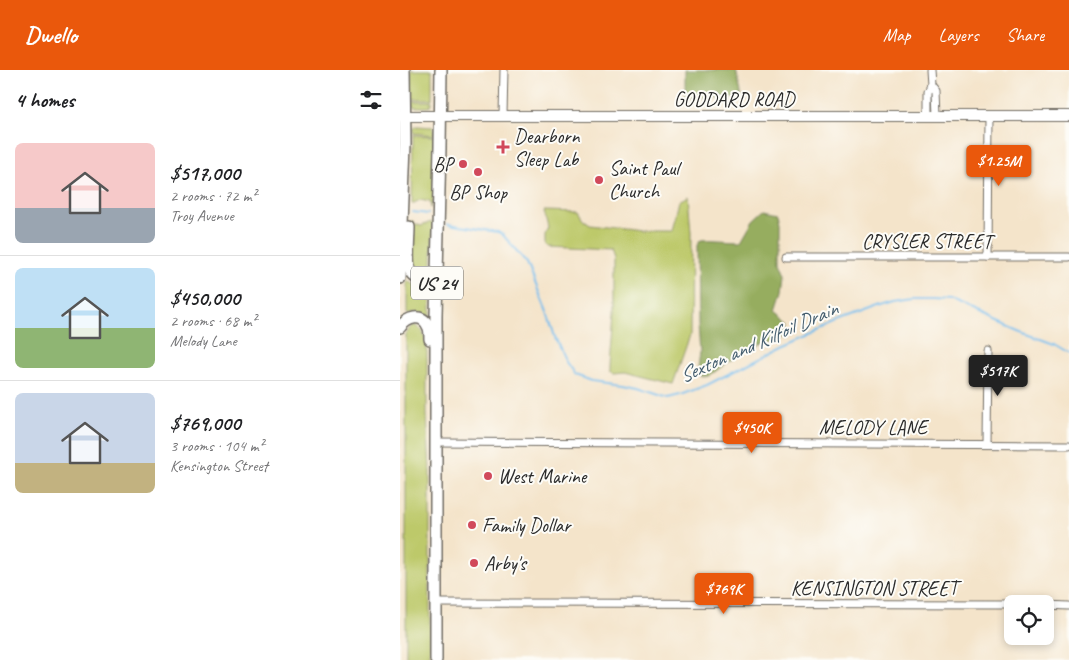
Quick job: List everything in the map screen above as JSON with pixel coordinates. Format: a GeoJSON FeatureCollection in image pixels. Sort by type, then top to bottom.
{"type":"FeatureCollection","features":[{"type":"Feature","properties":{"kind":"main road","name":"US 24"},"geometry":{"type":"LineString","coordinates":[[400,278],[404,70]]}},
{"type":"Feature","properties":{"kind":"main road"},"geometry":{"type":"LineString","coordinates":[[434,70],[434,82],[440,94]]}},
{"type":"Feature","properties":{"kind":"main road","name":"US 24"},"geometry":{"type":"LineString","coordinates":[[436,660],[437,274],[440,70]]}},
{"type":"Feature","properties":{"kind":"main road","name":"GODDARD ROAD"},"geometry":{"type":"LineString","coordinates":[[402,116],[1069,116]]}},
{"type":"Feature","properties":{"kind":"main road"},"geometry":{"type":"LineString","coordinates":[[404,137],[411,146],[409,266],[418,279],[432,278],[437,274]]}},
{"type":"Feature","properties":{"kind":"main road"},"geometry":{"type":"LineString","coordinates":[[400,327],[405,322],[414,318],[419,318],[428,326],[430,348],[430,427],[436,460]]}},
{"type":"Feature","properties":{"kind":"street"},"geometry":{"type":"LineString","coordinates":[[503,115],[504,70]]}},
{"type":"Feature","properties":{"kind":"street"},"geometry":{"type":"LineString","coordinates":[[930,70],[931,85],[928,92],[932,116]]}},
{"type":"Feature","properties":{"kind":"street"},"geometry":{"type":"LineString","coordinates":[[988,257],[989,116]]}},
{"type":"Feature","properties":{"kind":"street","name":"CRYSLER STREET"},"geometry":{"type":"LineString","coordinates":[[786,257],[1069,257]]}},
{"type":"Feature","properties":{"kind":"street"},"geometry":{"type":"LineString","coordinates":[[987,444],[988,351]]}},
{"type":"Feature","properties":{"kind":"street","name":"MELODY LANE"},"geometry":{"type":"LineString","coordinates":[[436,442],[1069,445]]}},
{"type":"Feature","properties":{"kind":"street","name":"KENSINGTON STREET"},"geometry":{"type":"LineString","coordinates":[[436,603],[1004,604]]}},
{"type":"Feature","properties":{"kind":"street"},"geometry":{"type":"LineString","coordinates":[[1054,605],[1069,606]]}},
{"type":"Feature","properties":{"kind":"green space"},"geometry":{"type":"Polygon","coordinates":[[[411,70],[432,70],[432,99],[410,99],[411,70]]]}},
{"type":"Feature","properties":{"kind":"green space"},"geometry":{"type":"Polygon","coordinates":[[[685,70],[736,70],[742,97],[685,98],[685,70]]]}},
{"type":"Feature","properties":{"kind":"green space"},"geometry":{"type":"Polygon","coordinates":[[[411,101],[432,101],[432,104],[428,107],[416,107],[412,106],[411,101]]]}},
{"type":"Feature","properties":{"kind":"green space"},"geometry":{"type":"Polygon","coordinates":[[[417,126],[433,127],[434,135],[413,133],[414,128],[417,126]]]}},
{"type":"Feature","properties":{"kind":"green space"},"geometry":{"type":"Polygon","coordinates":[[[413,135],[434,136],[433,201],[431,208],[430,202],[420,200],[412,204],[413,135]]]}},
{"type":"Feature","properties":{"kind":"green space"},"geometry":{"type":"Polygon","coordinates":[[[688,196],[691,233],[690,335],[673,384],[625,372],[614,373],[610,371],[614,312],[614,259],[611,250],[548,247],[545,245],[545,235],[548,228],[544,211],[578,212],[583,220],[590,225],[638,231],[672,231],[679,201],[688,196]]]}},
{"type":"Feature","properties":{"kind":"green space"},"geometry":{"type":"Polygon","coordinates":[[[764,210],[778,213],[780,222],[780,262],[785,274],[783,291],[777,310],[792,322],[790,332],[763,342],[738,355],[709,376],[700,376],[698,368],[700,352],[697,245],[701,240],[741,241],[753,220],[764,210]]]}},
{"type":"Feature","properties":{"kind":"green space"},"geometry":{"type":"Polygon","coordinates":[[[411,221],[421,226],[433,223],[432,265],[423,273],[414,264],[412,257],[410,242],[411,221]]]}},
{"type":"Feature","properties":{"kind":"green space"},"geometry":{"type":"Polygon","coordinates":[[[407,280],[418,286],[431,285],[431,318],[420,313],[407,314],[407,280]]]}},
{"type":"Feature","properties":{"kind":"green space"},"geometry":{"type":"Polygon","coordinates":[[[414,325],[421,329],[427,343],[427,415],[430,471],[430,660],[406,660],[406,333],[414,325]]]}},
{"type":"Feature","properties":{"kind":"waterway","name":"Sexton and Kilfoil Drain"},"geometry":{"type":"LineString","coordinates":[[413,212],[428,214]]}},
{"type":"Feature","properties":{"kind":"waterway","name":"Sexton and Kilfoil Drain"},"geometry":{"type":"LineString","coordinates":[[448,224],[498,232],[503,235],[527,263],[555,337],[566,362],[575,375],[592,381],[638,388],[668,398],[707,385],[785,345],[836,323],[895,302],[915,299],[948,300],[1054,344],[1069,353]]}},
{"type":"Feature","properties":{"kind":"place","name":"Dearborn Sleep Lab"},"geometry":{"type":"Point","coordinates":[503,147]}},
{"type":"Feature","properties":{"kind":"place","name":"BP"},"geometry":{"type":"Point","coordinates":[463,164]}},
{"type":"Feature","properties":{"kind":"place","name":"BP Shop"},"geometry":{"type":"Point","coordinates":[478,172]}},
{"type":"Feature","properties":{"kind":"place","name":"Saint Paul Church"},"geometry":{"type":"Point","coordinates":[599,180]}},
{"type":"Feature","properties":{"kind":"place","name":"West Marine"},"geometry":{"type":"Point","coordinates":[488,476]}},
{"type":"Feature","properties":{"kind":"place","name":"Family Dollar"},"geometry":{"type":"Point","coordinates":[472,525]}},
{"type":"Feature","properties":{"kind":"place","name":"Arby's"},"geometry":{"type":"Point","coordinates":[474,563]}}]}
